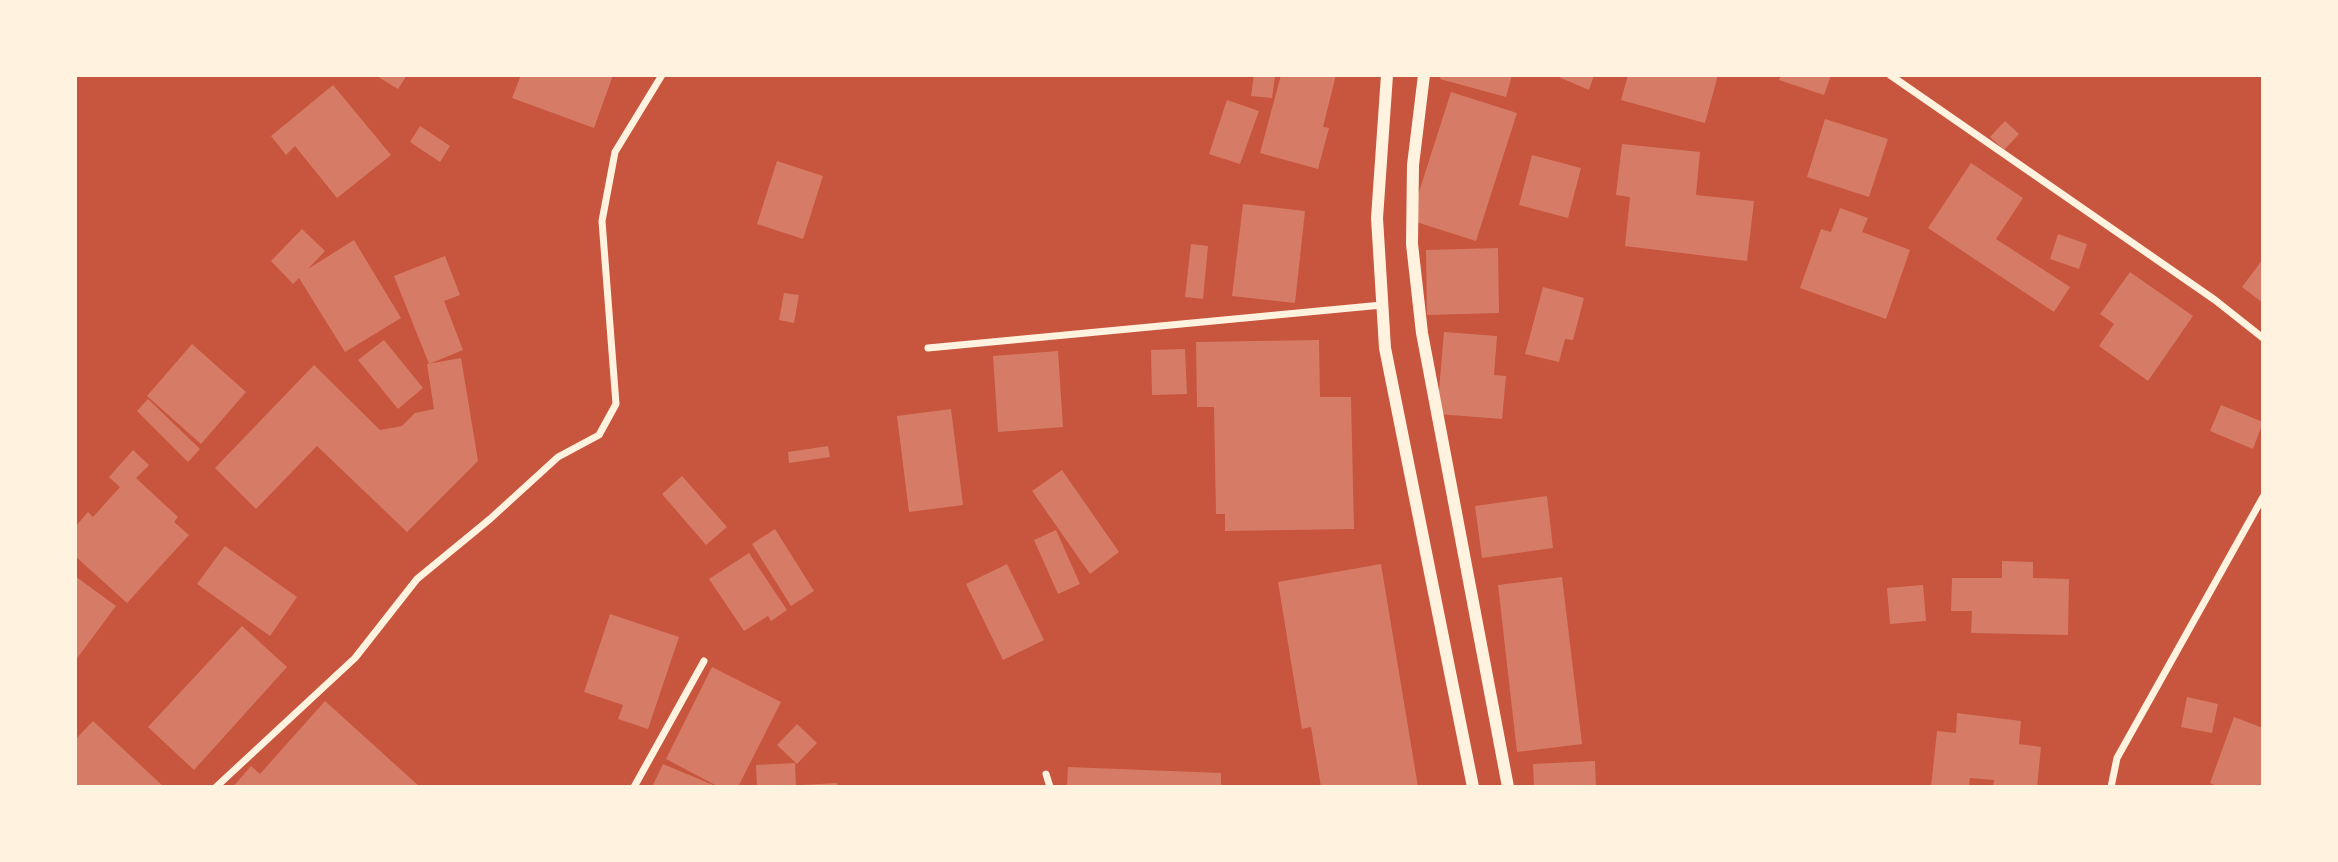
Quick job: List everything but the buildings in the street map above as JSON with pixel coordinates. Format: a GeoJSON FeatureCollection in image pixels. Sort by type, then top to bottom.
{"type":"FeatureCollection","features":[{"type":"Feature","properties":{"kind":"street"},"geometry":{"type":"LineString","coordinates":[[216,787],[355,658],[416,579],[490,519],[558,457],[599,436],[616,404],[602,221],[612,183],[615,152],[662,75]]}},
{"type":"Feature","properties":{"kind":"street"},"geometry":{"type":"LineString","coordinates":[[1387,75],[1377,218],[1388,361],[1473,787]]}},
{"type":"Feature","properties":{"kind":"street"},"geometry":{"type":"LineString","coordinates":[[1424,75],[1413,165],[1412,244],[1422,333],[1508,787]]}},
{"type":"Feature","properties":{"kind":"street"},"geometry":{"type":"LineString","coordinates":[[1890,75],[2215,300],[2263,338]]}},
{"type":"Feature","properties":{"kind":"street"},"geometry":{"type":"LineString","coordinates":[[928,348],[1382,305]]}},
{"type":"Feature","properties":{"kind":"street"},"geometry":{"type":"LineString","coordinates":[[2110,787],[2117,758],[2263,497]]}},
{"type":"Feature","properties":{"kind":"street"},"geometry":{"type":"LineString","coordinates":[[634,787],[704,661]]}},
{"type":"Feature","properties":{"kind":"street"},"geometry":{"type":"LineString","coordinates":[[1046,774],[1050,787]]}}]}
